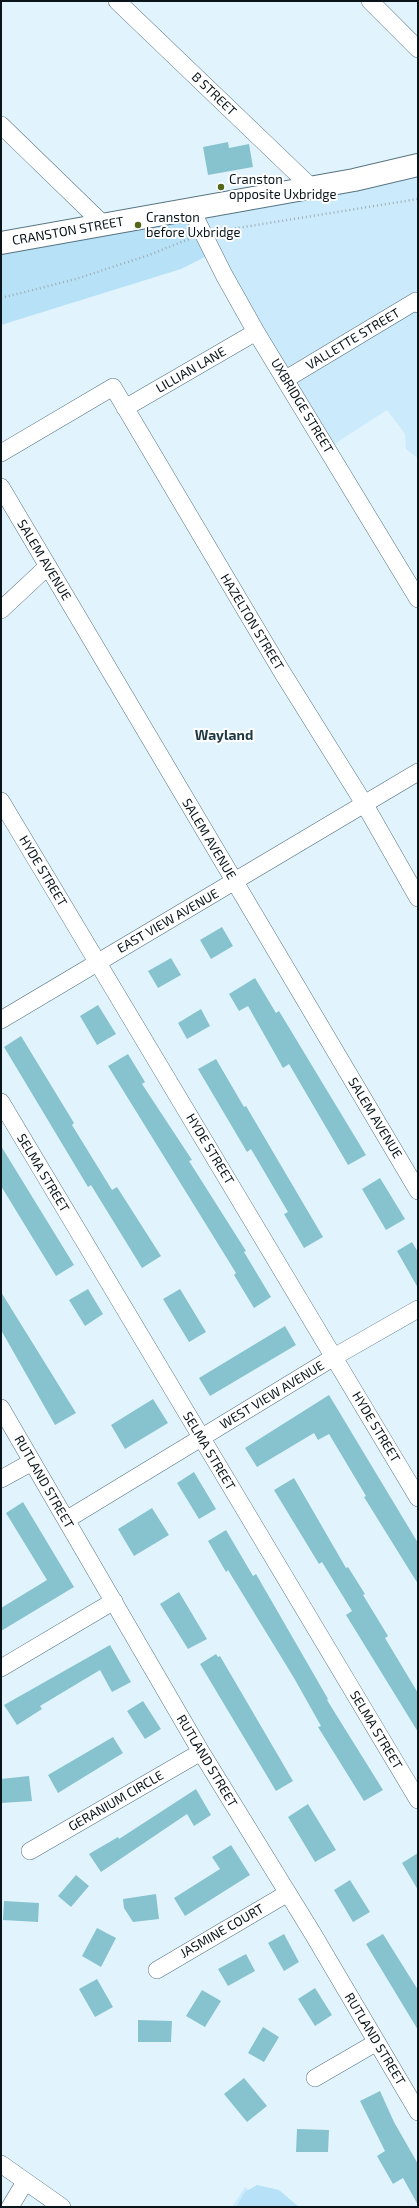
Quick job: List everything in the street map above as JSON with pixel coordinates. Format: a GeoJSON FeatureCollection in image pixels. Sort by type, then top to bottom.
{"type":"FeatureCollection","features":[{"type":"Feature","properties":{"kind":"main road","name":"CRANSTON STREET"},"geometry":{"type":"LineString","coordinates":[[1,243],[312,188],[418,165]]}},
{"type":"Feature","properties":{"kind":"street","name":"B STREET"},"geometry":{"type":"LineString","coordinates":[[117,1],[312,188]]}},
{"type":"Feature","properties":{"kind":"street"},"geometry":{"type":"LineString","coordinates":[[370,1],[418,49]]}},
{"type":"Feature","properties":{"kind":"street"},"geometry":{"type":"LineString","coordinates":[[1,125],[104,225]]}},
{"type":"Feature","properties":{"kind":"street","name":"UXBRIDGE STREET"},"geometry":{"type":"LineString","coordinates":[[191,209],[224,275],[256,332],[286,379],[418,599]]}},
{"type":"Feature","properties":{"kind":"street","name":"VALLETTE STREET"},"geometry":{"type":"LineString","coordinates":[[286,379],[416,301],[418,304]]}},
{"type":"Feature","properties":{"kind":"street","name":"LILLIAN LANE"},"geometry":{"type":"LineString","coordinates":[[125,408],[256,332]]}},
{"type":"Feature","properties":{"kind":"street","name":"HAZELTON STREET"},"geometry":{"type":"LineString","coordinates":[[1,453],[113,387],[282,672],[365,805],[418,898]]}},
{"type":"Feature","properties":{"kind":"street","name":"SALEM AVENUE"},"geometry":{"type":"LineString","coordinates":[[1,487],[418,1191]]}},
{"type":"Feature","properties":{"kind":"street"},"geometry":{"type":"LineString","coordinates":[[1,610],[48,566]]}},
{"type":"Feature","properties":{"kind":"street","name":"EAST VIEW AVENUE"},"geometry":{"type":"LineString","coordinates":[[1,1020],[365,805],[418,772]]}},
{"type":"Feature","properties":{"kind":"street","name":"HYDE STREET"},"geometry":{"type":"LineString","coordinates":[[1,801],[418,1498]]}},
{"type":"Feature","properties":{"kind":"street","name":"SELMA STREET"},"geometry":{"type":"LineString","coordinates":[[1,1102],[418,1800]]}},
{"type":"Feature","properties":{"kind":"street","name":"WEST VIEW AVENUE"},"geometry":{"type":"LineString","coordinates":[[66,1520],[334,1357],[418,1309]]}},
{"type":"Feature","properties":{"kind":"street","name":"RUTLAND STREET"},"geometry":{"type":"LineString","coordinates":[[1,1408],[201,1752],[288,1893],[418,2112]]}},
{"type":"Feature","properties":{"kind":"street"},"geometry":{"type":"LineString","coordinates":[[1,1479],[32,1462]]}},
{"type":"Feature","properties":{"kind":"street"},"geometry":{"type":"LineString","coordinates":[[1,1668],[114,1602]]}},
{"type":"Feature","properties":{"kind":"street","name":"GERANIUM CIRCLE"},"geometry":{"type":"LineString","coordinates":[[30,1851],[201,1752]]}},
{"type":"Feature","properties":{"kind":"street","name":"JASMINE COURT"},"geometry":{"type":"LineString","coordinates":[[157,1970],[288,1893]]}},
{"type":"Feature","properties":{"kind":"street"},"geometry":{"type":"LineString","coordinates":[[315,2078],[376,2042]]}},
{"type":"Feature","properties":{"kind":"street"},"geometry":{"type":"LineString","coordinates":[[1,2164],[24,2182],[62,2207]]}},
{"type":"Feature","properties":{"kind":"street"},"geometry":{"type":"LineString","coordinates":[[10,2207],[24,2182]]}},
{"type":"Feature","properties":{"kind":"path"},"geometry":{"type":"LineString","coordinates":[[220,230],[418,199]]}},
{"type":"Feature","properties":{"kind":"path"},"geometry":{"type":"LineString","coordinates":[[1,298],[76,280],[150,255],[194,237]]}},
{"type":"Feature","properties":{"kind":"shaded area"},"geometry":{"type":"Polygon","coordinates":[[[418,165],[418,457],[406,449],[405,434],[387,410],[330,447],[301,401],[197,209],[418,165]]]}},
{"type":"Feature","properties":{"kind":"shaded area"},"geometry":{"type":"Polygon","coordinates":[[[189,210],[209,255],[181,269],[1,325],[1,243],[189,210]]]}},
{"type":"Feature","properties":{"kind":"shaded area"},"geometry":{"type":"Polygon","coordinates":[[[257,2185],[279,2190],[299,2207],[236,2207],[245,2192],[257,2185]]]}},
{"type":"Feature","properties":{"kind":"shaded area"},"geometry":{"type":"Polygon","coordinates":[[[245,2187],[272,2207],[232,2207],[245,2187]]]}},
{"type":"Feature","properties":{"kind":"building"},"geometry":{"type":"Polygon","coordinates":[[[228,142],[229,148],[249,144],[253,167],[208,175],[203,147],[228,142]]]}},
{"type":"Feature","properties":{"kind":"building"},"geometry":{"type":"Polygon","coordinates":[[[222,927],[233,946],[211,959],[200,940],[222,927]]]}},
{"type":"Feature","properties":{"kind":"building"},"geometry":{"type":"Polygon","coordinates":[[[171,958],[181,975],[158,988],[148,971],[171,958]]]}},
{"type":"Feature","properties":{"kind":"building"},"geometry":{"type":"Polygon","coordinates":[[[255,978],[276,1013],[279,1011],[366,1155],[348,1165],[289,1064],[283,1068],[248,1006],[239,1011],[229,994],[255,978]]]}},
{"type":"Feature","properties":{"kind":"building"},"geometry":{"type":"Polygon","coordinates":[[[98,1005],[116,1034],[97,1045],[80,1016],[98,1005]]]}},
{"type":"Feature","properties":{"kind":"building"},"geometry":{"type":"Polygon","coordinates":[[[201,1009],[210,1026],[187,1039],[178,1023],[201,1009]]]}},
{"type":"Feature","properties":{"kind":"building"},"geometry":{"type":"Polygon","coordinates":[[[21,1036],[74,1123],[72,1125],[112,1190],[117,1187],[161,1256],[142,1268],[91,1185],[88,1187],[4,1047],[21,1036]]]}},
{"type":"Feature","properties":{"kind":"building"},"geometry":{"type":"Polygon","coordinates":[[[128,1054],[145,1082],[142,1084],[192,1160],[189,1161],[246,1251],[244,1252],[271,1297],[254,1308],[234,1275],[236,1273],[108,1066],[128,1054]]]}},
{"type":"Feature","properties":{"kind":"building"},"geometry":{"type":"Polygon","coordinates":[[[216,1059],[244,1107],[246,1106],[323,1237],[304,1248],[284,1214],[288,1212],[251,1149],[247,1152],[198,1069],[216,1059]]]}},
{"type":"Feature","properties":{"kind":"building"},"geometry":{"type":"Polygon","coordinates":[[[1,1146],[74,1265],[56,1276],[1,1186],[1,1146]]]}},
{"type":"Feature","properties":{"kind":"building"},"geometry":{"type":"Polygon","coordinates":[[[380,1178],[405,1219],[386,1230],[362,1189],[380,1178]]]}},
{"type":"Feature","properties":{"kind":"building"},"geometry":{"type":"Polygon","coordinates":[[[412,1242],[418,1252],[418,1288],[397,1251],[412,1242]]]}},
{"type":"Feature","properties":{"kind":"building"},"geometry":{"type":"Polygon","coordinates":[[[88,1289],[103,1314],[85,1326],[69,1300],[88,1289]]]}},
{"type":"Feature","properties":{"kind":"building"},"geometry":{"type":"Polygon","coordinates":[[[180,1289],[206,1332],[189,1342],[163,1299],[180,1289]]]}},
{"type":"Feature","properties":{"kind":"building"},"geometry":{"type":"Polygon","coordinates":[[[1,1292],[76,1413],[55,1425],[1,1330],[1,1292]]]}},
{"type":"Feature","properties":{"kind":"building"},"geometry":{"type":"Polygon","coordinates":[[[285,1326],[296,1345],[210,1396],[199,1378],[285,1326]]]}},
{"type":"Feature","properties":{"kind":"building"},"geometry":{"type":"Polygon","coordinates":[[[329,1395],[418,1543],[418,1584],[364,1497],[366,1496],[329,1434],[318,1440],[314,1433],[257,1467],[245,1448],[329,1395]]]}},
{"type":"Feature","properties":{"kind":"building"},"geometry":{"type":"Polygon","coordinates":[[[153,1399],[168,1423],[125,1449],[111,1425],[153,1399]]]}},
{"type":"Feature","properties":{"kind":"building"},"geometry":{"type":"Polygon","coordinates":[[[194,1472],[216,1509],[199,1519],[177,1483],[194,1472]]]}},
{"type":"Feature","properties":{"kind":"building"},"geometry":{"type":"Polygon","coordinates":[[[294,1478],[346,1568],[348,1567],[365,1594],[363,1595],[388,1636],[385,1638],[418,1693],[418,1732],[346,1615],[352,1611],[322,1562],[319,1564],[274,1490],[294,1478]]]}},
{"type":"Feature","properties":{"kind":"building"},"geometry":{"type":"Polygon","coordinates":[[[23,1502],[74,1587],[1,1631],[1,1608],[47,1580],[6,1513],[23,1502]]]}},
{"type":"Feature","properties":{"kind":"building"},"geometry":{"type":"Polygon","coordinates":[[[152,1508],[169,1535],[134,1556],[118,1529],[152,1508]]]}},
{"type":"Feature","properties":{"kind":"building"},"geometry":{"type":"Polygon","coordinates":[[[226,1530],[253,1576],[256,1574],[328,1699],[327,1700],[383,1790],[364,1801],[318,1727],[321,1726],[294,1678],[228,1570],[226,1572],[208,1541],[226,1530]]]}},
{"type":"Feature","properties":{"kind":"building"},"geometry":{"type":"Polygon","coordinates":[[[179,1592],[207,1639],[188,1649],[160,1604],[179,1592]]]}},
{"type":"Feature","properties":{"kind":"building"},"geometry":{"type":"Polygon","coordinates":[[[110,1645],[131,1682],[112,1692],[100,1670],[40,1706],[42,1709],[17,1725],[4,1705],[110,1645]]]}},
{"type":"Feature","properties":{"kind":"building"},"geometry":{"type":"Polygon","coordinates":[[[216,1654],[218,1657],[220,1656],[293,1781],[276,1791],[200,1664],[216,1654]]]}},
{"type":"Feature","properties":{"kind":"building"},"geometry":{"type":"Polygon","coordinates":[[[143,1701],[161,1729],[145,1739],[127,1711],[143,1701]]]}},
{"type":"Feature","properties":{"kind":"building"},"geometry":{"type":"Polygon","coordinates":[[[113,1737],[123,1753],[58,1793],[48,1775],[113,1737]]]}},
{"type":"Feature","properties":{"kind":"building"},"geometry":{"type":"Polygon","coordinates":[[[29,1776],[32,1801],[1,1803],[1,1779],[29,1776]]]}},
{"type":"Feature","properties":{"kind":"building"},"geometry":{"type":"Polygon","coordinates":[[[196,1789],[211,1815],[194,1826],[187,1814],[101,1872],[89,1854],[118,1837],[119,1839],[196,1789]]]}},
{"type":"Feature","properties":{"kind":"building"},"geometry":{"type":"Polygon","coordinates":[[[308,1804],[336,1850],[315,1862],[288,1817],[308,1804]]]}},
{"type":"Feature","properties":{"kind":"building"},"geometry":{"type":"Polygon","coordinates":[[[231,1845],[250,1875],[185,1916],[174,1898],[220,1869],[212,1857],[231,1845]]]}},
{"type":"Feature","properties":{"kind":"building"},"geometry":{"type":"Polygon","coordinates":[[[418,1853],[418,1890],[402,1863],[418,1853]]]}},
{"type":"Feature","properties":{"kind":"building"},"geometry":{"type":"Polygon","coordinates":[[[76,1875],[89,1886],[71,1907],[58,1896],[76,1875]]]}},
{"type":"Feature","properties":{"kind":"building"},"geometry":{"type":"Polygon","coordinates":[[[350,1880],[370,1912],[353,1922],[334,1890],[350,1880]]]}},
{"type":"Feature","properties":{"kind":"building"},"geometry":{"type":"Polygon","coordinates":[[[156,1894],[159,1919],[133,1922],[124,1908],[123,1899],[156,1894]]]}},
{"type":"Feature","properties":{"kind":"building"},"geometry":{"type":"Polygon","coordinates":[[[4,1901],[39,1903],[38,1922],[3,1920],[4,1901]]]}},
{"type":"Feature","properties":{"kind":"building"},"geometry":{"type":"Polygon","coordinates":[[[97,1928],[116,1938],[101,1967],[82,1956],[97,1928]]]}},
{"type":"Feature","properties":{"kind":"building"},"geometry":{"type":"Polygon","coordinates":[[[284,1934],[299,1962],[284,1971],[268,1943],[284,1934]]]}},
{"type":"Feature","properties":{"kind":"building"},"geometry":{"type":"Polygon","coordinates":[[[383,1934],[418,1990],[418,2030],[366,1944],[383,1934]]]}},
{"type":"Feature","properties":{"kind":"building"},"geometry":{"type":"Polygon","coordinates":[[[246,1954],[255,1971],[228,1986],[218,1969],[246,1954]]]}},
{"type":"Feature","properties":{"kind":"building"},"geometry":{"type":"Polygon","coordinates":[[[97,1979],[113,2007],[95,2017],[79,1989],[97,1979]]]}},
{"type":"Feature","properties":{"kind":"building"},"geometry":{"type":"Polygon","coordinates":[[[315,1988],[332,2015],[315,2026],[298,1999],[315,1988]]]}},
{"type":"Feature","properties":{"kind":"building"},"geometry":{"type":"Polygon","coordinates":[[[202,1990],[221,2001],[205,2027],[186,2016],[202,1990]]]}},
{"type":"Feature","properties":{"kind":"building"},"geometry":{"type":"Polygon","coordinates":[[[138,2020],[172,2021],[171,2042],[138,2042],[138,2020]]]}},
{"type":"Feature","properties":{"kind":"building"},"geometry":{"type":"Polygon","coordinates":[[[263,2027],[279,2037],[264,2062],[248,2053],[263,2027]]]}},
{"type":"Feature","properties":{"kind":"building"},"geometry":{"type":"Polygon","coordinates":[[[244,2078],[267,2106],[247,2122],[224,2094],[244,2078]]]}},
{"type":"Feature","properties":{"kind":"building"},"geometry":{"type":"Polygon","coordinates":[[[380,2091],[394,2122],[418,2164],[418,2205],[403,2178],[393,2184],[377,2156],[385,2151],[360,2101],[380,2091]]]}},
{"type":"Feature","properties":{"kind":"building"},"geometry":{"type":"Polygon","coordinates":[[[297,2129],[329,2130],[328,2152],[296,2152],[297,2129]]]}},
{"type":"Feature","properties":{"kind":"place","name":"Cranston opposite Uxbridge"},"geometry":{"type":"Point","coordinates":[221,187]}},
{"type":"Feature","properties":{"kind":"place","name":"Cranston before Uxbridge"},"geometry":{"type":"Point","coordinates":[138,225]}},
{"type":"Feature","properties":{"kind":"district","name":"Wayland"},"geometry":{"type":"Point","coordinates":[224,735]}}]}
